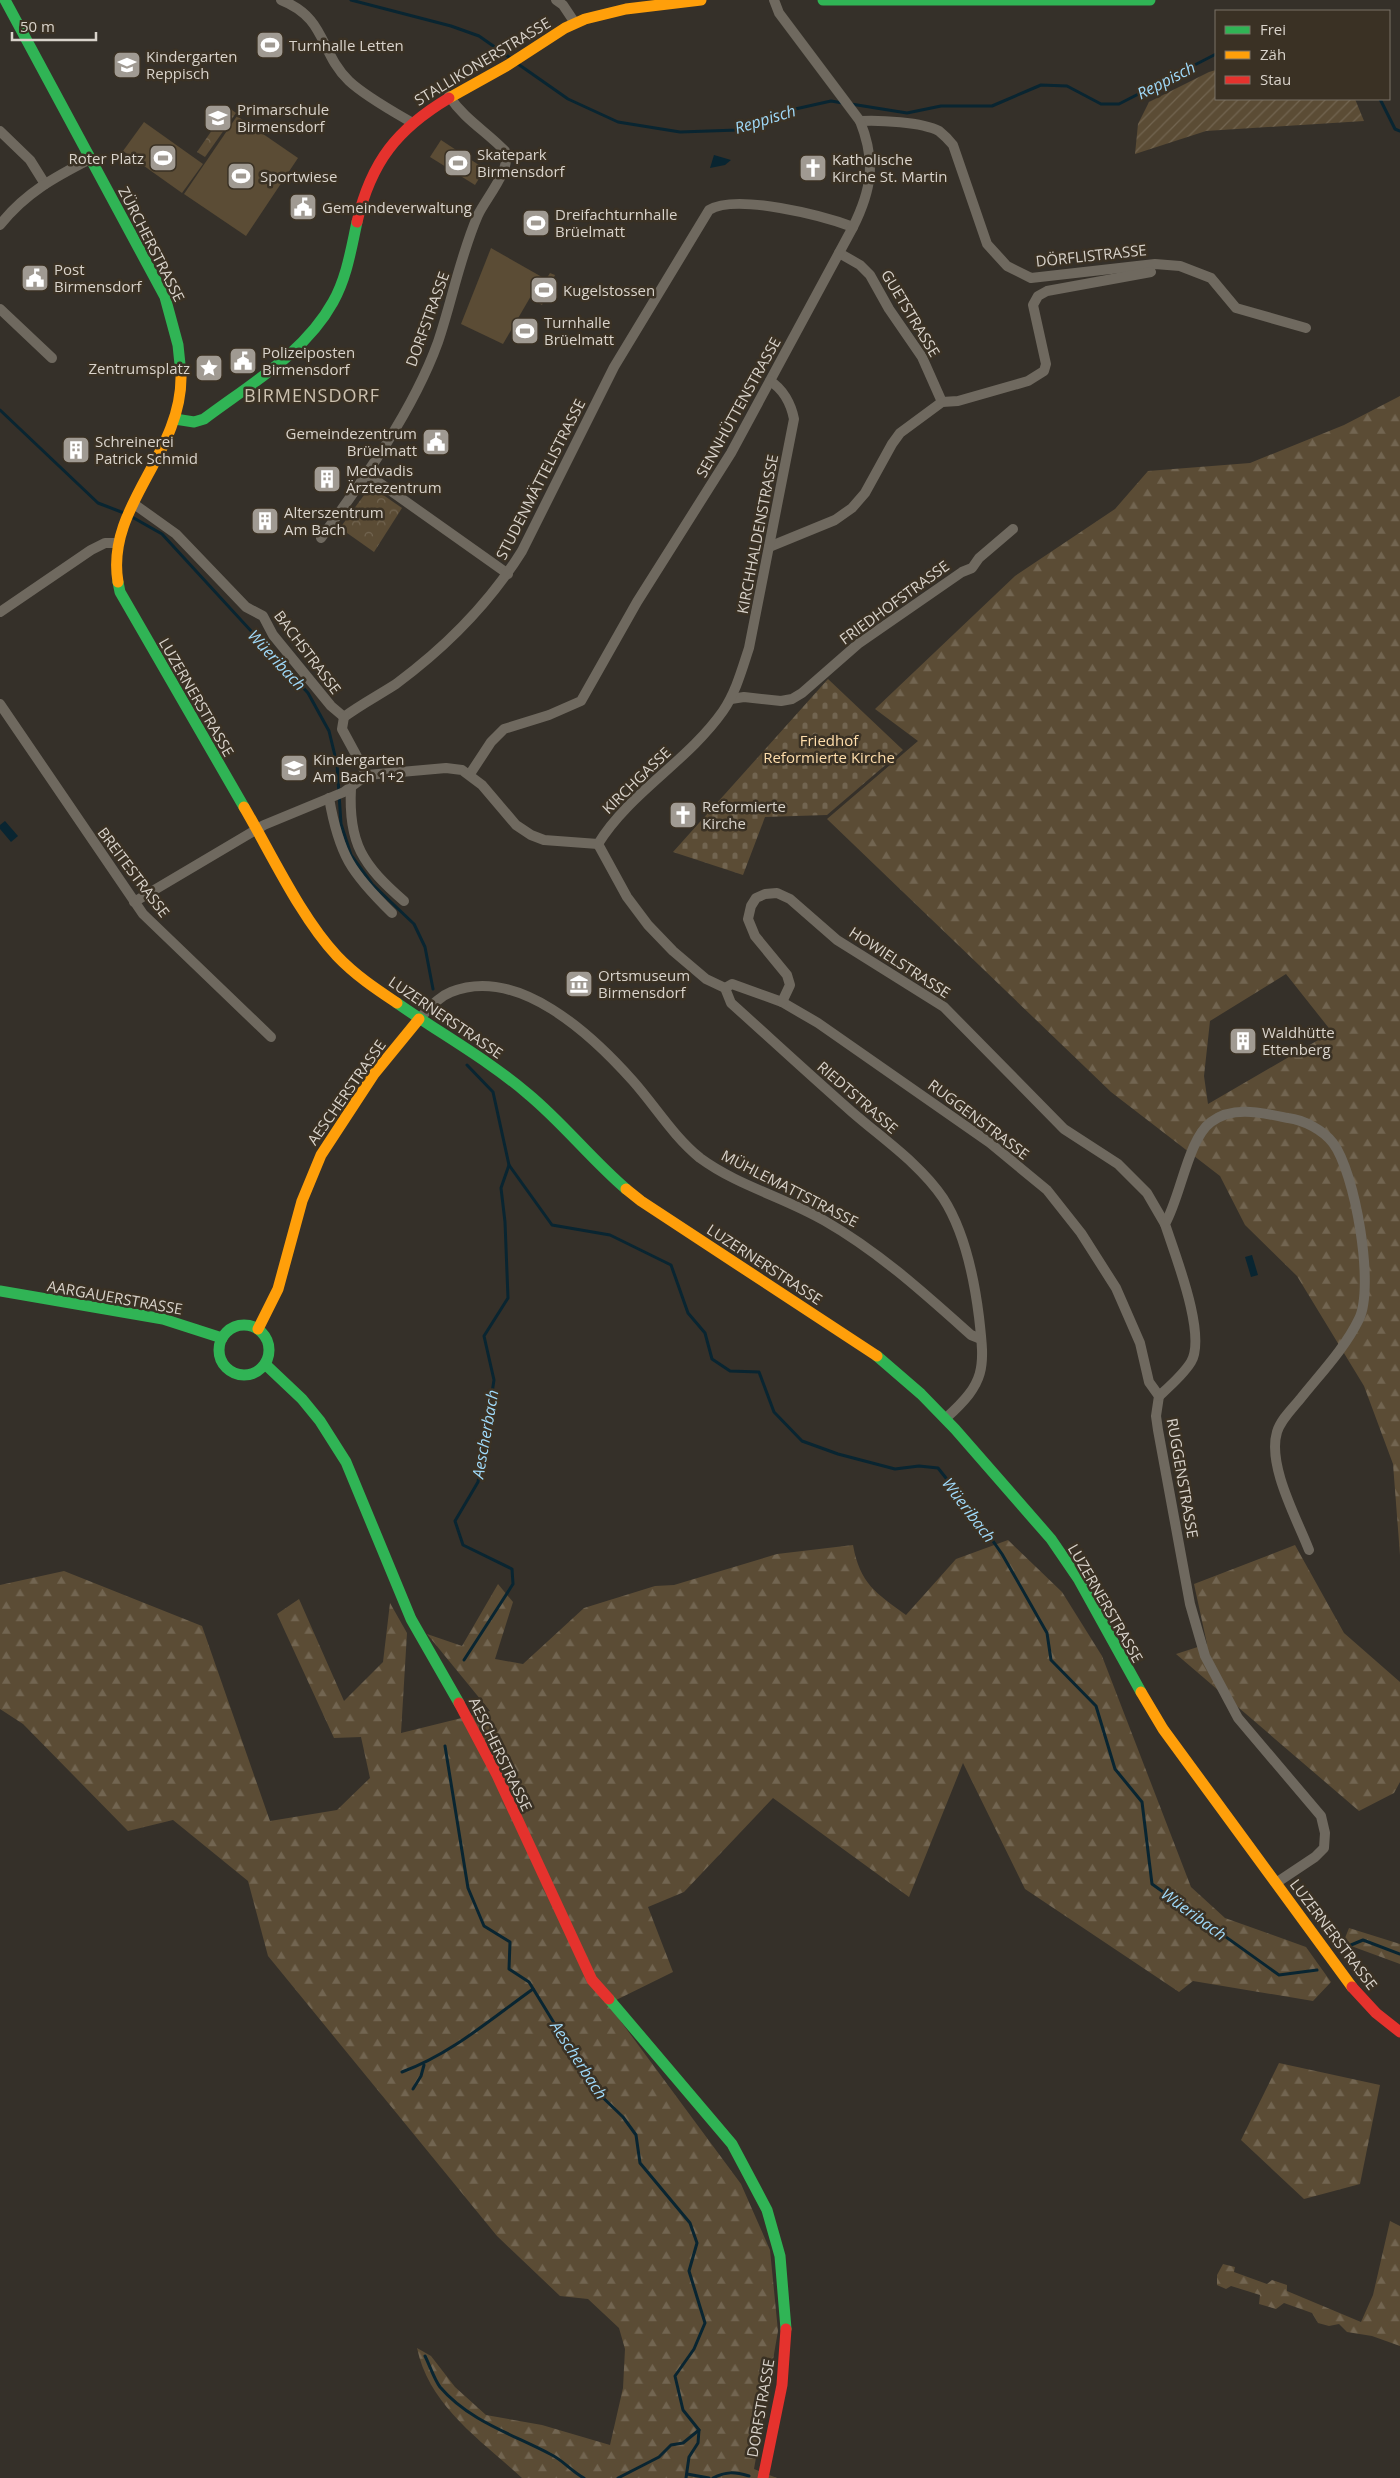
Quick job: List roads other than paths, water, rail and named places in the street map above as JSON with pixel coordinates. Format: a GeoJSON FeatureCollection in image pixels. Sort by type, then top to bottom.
{"type":"FeatureCollection","features":[{"type":"Feature","properties":{"kind":"main road","name":"ZÜRCHERSTRASSE"},"geometry":{"type":"LineString","coordinates":[[5,0],[152,272],[174,323],[182,368],[175,419],[165,445],[124,524],[118,543]]}},
{"type":"Feature","properties":{"kind":"main road","name":"STALLIKONERSTRASSE"},"geometry":{"type":"LineString","coordinates":[[175,419],[194,422],[204,419],[290,353],[323,319],[335,300],[349,264],[360,214],[372,176],[394,141],[410,122],[449,96],[498,71],[576,23],[610,12],[701,0]]}},
{"type":"Feature","properties":{"kind":"main road"},"geometry":{"type":"LineString","coordinates":[[823,0],[1150,0]]}},
{"type":"Feature","properties":{"kind":"main road","name":"LUZERNERSTRASSE"},"geometry":{"type":"LineString","coordinates":[[118,543],[116,571],[120,592],[126,605],[303,909],[340,959],[357,975],[419,1018],[486,1060],[530,1095],[604,1170],[641,1201],[866,1347],[896,1370],[946,1418],[1052,1540],[1085,1591],[1120,1657],[1164,1729],[1348,1982],[1376,2013],[1400,2032]]}},
{"type":"Feature","properties":{"kind":"main road","name":"AESCHERSTRASSE"},"geometry":{"type":"LineString","coordinates":[[258,1329],[278,1289],[302,1201],[321,1155],[374,1074],[419,1018]]}},
{"type":"Feature","properties":{"kind":"main road","name":"AARGAUERSTRASSE"},"geometry":{"type":"LineString","coordinates":[[0,1291],[163,1319],[222,1338]]}},
{"type":"Feature","properties":{"kind":"main road"},"geometry":{"type":"LineString","coordinates":[[238,1326],[258,1329],[269,1345],[265,1364],[248,1375],[234,1373],[220,1358],[219,1352],[222,1338],[238,1326]]}},
{"type":"Feature","properties":{"kind":"main road","name":"AESCHERSTRASSE"},"geometry":{"type":"LineString","coordinates":[[265,1364],[302,1399],[320,1421],[346,1462],[411,1619],[466,1715],[497,1775],[592,1980],[732,2144]]}},
{"type":"Feature","properties":{"kind":"main road","name":"DORFSTRASSE"},"geometry":{"type":"LineString","coordinates":[[732,2144],[767,2210],[780,2256],[786,2333],[782,2385],[763,2478]]}},
{"type":"Feature","properties":{"kind":"street"},"geometry":{"type":"LineString","coordinates":[[281,0],[304,12],[313,21],[341,72],[350,82],[410,122]]}},
{"type":"Feature","properties":{"kind":"street"},"geometry":{"type":"LineString","coordinates":[[556,0],[563,5],[576,23]]}},
{"type":"Feature","properties":{"kind":"street","name":"SENNHÜTTENSTRASSE"},"geometry":{"type":"LineString","coordinates":[[470,774],[491,742],[504,729],[549,716],[581,702],[637,602],[722,468],[853,227],[868,195],[870,179],[869,149],[860,121],[779,13],[774,0]]}},
{"type":"Feature","properties":{"kind":"street","name":"DORFSTRASSE"},"geometry":{"type":"LineString","coordinates":[[321,538],[367,474],[418,384],[437,343],[472,231],[486,200],[506,167],[505,151],[472,122],[449,96]]}},
{"type":"Feature","properties":{"kind":"street","name":"DÖRFLISTRASSE"},"geometry":{"type":"LineString","coordinates":[[860,121],[924,127],[939,132],[947,138],[953,145],[987,244],[1007,266],[1023,274],[1032,278],[1155,264],[1180,266],[1211,278],[1236,308],[1306,328]]}},
{"type":"Feature","properties":{"kind":"street"},"geometry":{"type":"LineString","coordinates":[[0,131],[30,160],[45,184]]}},
{"type":"Feature","properties":{"kind":"street"},"geometry":{"type":"LineString","coordinates":[[0,225],[16,204],[45,184],[90,159]]}},
{"type":"Feature","properties":{"kind":"street","name":"STUDENMÄTTELISTRASSE"},"geometry":{"type":"LineString","coordinates":[[344,717],[395,684],[442,647],[483,606],[508,574],[522,551],[614,367],[709,210],[724,205],[764,206],[803,212],[853,227]]}},
{"type":"Feature","properties":{"kind":"street","name":"GUETSTRASSE"},"geometry":{"type":"LineString","coordinates":[[839,253],[860,265],[870,274],[889,309],[922,357],[942,402]]}},
{"type":"Feature","properties":{"kind":"street"},"geometry":{"type":"LineString","coordinates":[[769,547],[835,520],[852,508],[865,493],[900,433],[942,402],[958,401],[1028,382],[1044,371],[1046,364],[1033,306],[1038,296],[1047,291],[1151,272]]}},
{"type":"Feature","properties":{"kind":"street"},"geometry":{"type":"LineString","coordinates":[[0,309],[52,358]]}},
{"type":"Feature","properties":{"kind":"street","name":"KIRCHHALDENSTRASSE"},"geometry":{"type":"LineString","coordinates":[[730,699],[749,648],[794,419],[786,398],[777,385],[770,381]]}},
{"type":"Feature","properties":{"kind":"street"},"geometry":{"type":"LineString","coordinates":[[367,474],[508,574]]}},
{"type":"Feature","properties":{"kind":"street","name":"BACHSTRASSE"},"geometry":{"type":"LineString","coordinates":[[132,508],[176,534],[246,607],[263,616],[272,635],[331,706],[344,717]]}},
{"type":"Feature","properties":{"kind":"street","name":"FRIEDHOFSTRASSE"},"geometry":{"type":"LineString","coordinates":[[730,699],[744,697],[781,701],[802,693],[858,644],[962,572],[972,568],[979,558],[1013,529]]}},
{"type":"Feature","properties":{"kind":"street"},"geometry":{"type":"LineString","coordinates":[[0,612],[91,550],[105,543],[118,543]]}},
{"type":"Feature","properties":{"kind":"street","name":"KIRCHGASSE"},"geometry":{"type":"LineString","coordinates":[[598,844],[612,822],[697,742],[730,699]]}},
{"type":"Feature","properties":{"kind":"street","name":"BREITESTRASSE"},"geometry":{"type":"LineString","coordinates":[[0,704],[134,902],[163,934],[271,1037]]}},
{"type":"Feature","properties":{"kind":"street"},"geometry":{"type":"LineString","coordinates":[[344,717],[342,729],[367,774]]}},
{"type":"Feature","properties":{"kind":"street"},"geometry":{"type":"LineString","coordinates":[[134,902],[257,830],[339,794],[367,774],[446,768],[462,770],[470,774],[516,825],[531,835],[552,840],[598,844],[627,896],[648,925],[673,951],[706,979],[725,988]]}},
{"type":"Feature","properties":{"kind":"street"},"geometry":{"type":"LineString","coordinates":[[339,794],[360,852],[381,881],[404,901]]}},
{"type":"Feature","properties":{"kind":"street"},"geometry":{"type":"LineString","coordinates":[[339,794],[334,826],[350,866],[364,885],[392,913]]}},
{"type":"Feature","properties":{"kind":"street","name":"HOWIELSTRASSE"},"geometry":{"type":"LineString","coordinates":[[782,1002],[790,985],[787,975],[756,936],[748,919],[751,906],[756,898],[765,894],[777,893],[790,898],[837,940],[944,1007],[1064,1129],[1124,1170],[1147,1193],[1165,1224]]}},
{"type":"Feature","properties":{"kind":"street","name":"RUGGENSTRASSE"},"geometry":{"type":"LineString","coordinates":[[725,988],[732,984],[782,1002],[818,1023],[990,1143],[1046,1190],[1081,1233],[1116,1288],[1140,1343],[1148,1382],[1159,1396],[1156,1416],[1158,1430],[1190,1604],[1205,1656],[1238,1718],[1280,1770],[1309,1800],[1321,1816],[1325,1833],[1324,1848],[1315,1857],[1276,1883]]}},
{"type":"Feature","properties":{"kind":"street","name":"MÜHLEMATTSTRASSE"},"geometry":{"type":"LineString","coordinates":[[419,1018],[441,998],[460,990],[484,986],[505,987],[523,993],[577,1028],[609,1056],[634,1082],[677,1137],[701,1158],[733,1179],[824,1220],[860,1242],[898,1270],[970,1335],[981,1338]]}},
{"type":"Feature","properties":{"kind":"street","name":"RIEDTSTRASSE"},"geometry":{"type":"LineString","coordinates":[[725,988],[731,1003],[816,1081],[924,1174],[943,1199],[959,1230],[976,1295],[983,1368],[976,1386],[970,1395],[946,1418]]}},
{"type":"Feature","properties":{"kind":"street"},"geometry":{"type":"LineString","coordinates":[[1159,1396],[1191,1362],[1197,1345],[1196,1327],[1165,1224],[1173,1209],[1198,1135],[1211,1121],[1223,1115],[1238,1112],[1256,1112],[1295,1119],[1309,1124],[1332,1143],[1347,1169],[1352,1186],[1366,1279],[1365,1302],[1360,1318],[1338,1352],[1285,1417],[1277,1432],[1276,1452],[1279,1472],[1310,1550]]}},
{"type":"Feature","properties":{"kind":"water"},"geometry":{"type":"Polygon","coordinates":[[[714,155],[731,160],[725,165],[710,168],[714,155]]]}},
{"type":"Feature","properties":{"kind":"water"},"geometry":{"type":"Polygon","coordinates":[[[5,821],[18,836],[11,842],[0,829],[0,825],[5,821]]]}},
{"type":"Feature","properties":{"kind":"water"},"geometry":{"type":"Polygon","coordinates":[[[1252,1255],[1258,1275],[1251,1277],[1245,1257],[1252,1255]]]}},
{"type":"Feature","properties":{"kind":"waterway","name":"Reppisch"},"geometry":{"type":"LineString","coordinates":[[351,0],[451,26],[479,36],[509,57]]}},
{"type":"Feature","properties":{"kind":"waterway","name":"Reppisch"},"geometry":{"type":"LineString","coordinates":[[851,104],[907,113],[941,106],[992,106],[1041,85],[1067,86],[1101,104],[1119,104],[1215,55]]}},
{"type":"Feature","properties":{"kind":"waterway","name":"Reppisch"},"geometry":{"type":"LineString","coordinates":[[518,64],[568,99],[618,122],[680,132],[738,130],[773,114],[831,101],[843,103]]}},
{"type":"Feature","properties":{"kind":"waterway","name":"Reppisch"},"geometry":{"type":"LineString","coordinates":[[1380,100],[1395,129],[1400,131]]}},
{"type":"Feature","properties":{"kind":"waterway","name":"Wüeribach"},"geometry":{"type":"LineString","coordinates":[[0,410],[98,503],[124,513]]}},
{"type":"Feature","properties":{"kind":"waterway","name":"Wüeribach"},"geometry":{"type":"LineString","coordinates":[[132,517],[162,534],[308,693],[329,731],[337,764],[341,824],[351,855],[372,884],[414,924],[425,947],[433,989]]}},
{"type":"Feature","properties":{"kind":"waterway","name":"Wüeribach"},"geometry":{"type":"LineString","coordinates":[[467,1065],[493,1092],[509,1165],[552,1225],[610,1235],[671,1265],[688,1313],[705,1333],[712,1359],[730,1371],[759,1372],[774,1412],[802,1441],[838,1454],[895,1469],[919,1466],[938,1468],[972,1511],[1002,1554],[1047,1633],[1051,1660],[1096,1706],[1115,1769],[1142,1802],[1152,1884],[1279,1975],[1317,1970]]}},
{"type":"Feature","properties":{"kind":"waterway","name":"Aescherbach"},"geometry":{"type":"LineString","coordinates":[[464,1660],[513,1584],[512,1569],[463,1545],[455,1521],[478,1482],[494,1380],[484,1336],[508,1298],[505,1222],[501,1188],[509,1165]]}},
{"type":"Feature","properties":{"kind":"waterway","name":"Aescherbach"},"geometry":{"type":"LineString","coordinates":[[445,1746],[468,1888],[484,1926],[510,1942],[509,1969],[529,1982],[595,2090],[623,2117],[636,2135],[640,2163],[690,2223],[697,2243],[689,2271],[705,2323],[694,2349],[675,2376],[683,2410],[699,2430],[698,2443],[689,2457],[686,2478]]}},
{"type":"Feature","properties":{"kind":"waterway","name":"Wüeribach"},"geometry":{"type":"LineString","coordinates":[[1341,1954],[1351,1945],[1363,1940],[1400,1954]]}},
{"type":"Feature","properties":{"kind":"waterway"},"geometry":{"type":"LineString","coordinates":[[402,2072],[454,2046],[533,1989]]}},
{"type":"Feature","properties":{"kind":"waterway"},"geometry":{"type":"LineString","coordinates":[[413,2089],[421,2076],[424,2065]]}},
{"type":"Feature","properties":{"kind":"waterway"},"geometry":{"type":"LineString","coordinates":[[425,2356],[440,2387],[464,2409],[492,2426],[555,2457],[584,2478]]}},
{"type":"Feature","properties":{"kind":"waterway"},"geometry":{"type":"LineString","coordinates":[[618,2478],[659,2457],[671,2445],[683,2443],[699,2430]]}},
{"type":"Feature","properties":{"kind":"waterway"},"geometry":{"type":"LineString","coordinates":[[713,2478],[731,2473],[749,2476]]}},
{"type":"Feature","properties":{"kind":"waterway"},"geometry":{"type":"LineString","coordinates":[[687,2474],[709,2478]]}},
{"type":"Feature","properties":{"kind":"place","name":"Turnhalle Letten"},"geometry":{"type":"Point","coordinates":[270,45]}},
{"type":"Feature","properties":{"kind":"place","name":"Kindergarten Reppisch"},"geometry":{"type":"Point","coordinates":[127,65]}},
{"type":"Feature","properties":{"kind":"place","name":"Primarschule Birmensdorf"},"geometry":{"type":"Point","coordinates":[218,118]}},
{"type":"Feature","properties":{"kind":"place","name":"Roter Platz"},"geometry":{"type":"Point","coordinates":[163,158]}},
{"type":"Feature","properties":{"kind":"place","name":"Skatepark Birmensdorf"},"geometry":{"type":"Point","coordinates":[458,163]}},
{"type":"Feature","properties":{"kind":"place","name":"Katholische Kirche St. Martin"},"geometry":{"type":"Point","coordinates":[813,168]}},
{"type":"Feature","properties":{"kind":"place","name":"Sportwiese"},"geometry":{"type":"Point","coordinates":[241,176]}},
{"type":"Feature","properties":{"kind":"place","name":"Gemeindeverwaltung"},"geometry":{"type":"Point","coordinates":[303,207]}},
{"type":"Feature","properties":{"kind":"place","name":"Dreifachturnhalle Brüelmatt"},"geometry":{"type":"Point","coordinates":[536,223]}},
{"type":"Feature","properties":{"kind":"place","name":"Post Birmensdorf"},"geometry":{"type":"Point","coordinates":[35,278]}},
{"type":"Feature","properties":{"kind":"place","name":"Kugelstossen"},"geometry":{"type":"Point","coordinates":[544,290]}},
{"type":"Feature","properties":{"kind":"place","name":"Turnhalle Brüelmatt"},"geometry":{"type":"Point","coordinates":[525,331]}},
{"type":"Feature","properties":{"kind":"place","name":"Polizeiposten Birmensdorf"},"geometry":{"type":"Point","coordinates":[243,361]}},
{"type":"Feature","properties":{"kind":"place","name":"Zentrumsplatz"},"geometry":{"type":"Point","coordinates":[209,368]}},
{"type":"Feature","properties":{"kind":"place","name":"Gemeindezentrum Brüelmatt"},"geometry":{"type":"Point","coordinates":[436,442]}},
{"type":"Feature","properties":{"kind":"place","name":"Schreinerei Patrick Schmid"},"geometry":{"type":"Point","coordinates":[76,450]}},
{"type":"Feature","properties":{"kind":"place","name":"Medvadis Ärztezentrum"},"geometry":{"type":"Point","coordinates":[327,479]}},
{"type":"Feature","properties":{"kind":"place","name":"Alterszentrum Am Bach"},"geometry":{"type":"Point","coordinates":[265,521]}},
{"type":"Feature","properties":{"kind":"place","name":"Kindergarten Am Bach 1+2"},"geometry":{"type":"Point","coordinates":[294,768]}},
{"type":"Feature","properties":{"kind":"place","name":"Reformierte Kirche"},"geometry":{"type":"Point","coordinates":[683,815]}},
{"type":"Feature","properties":{"kind":"place","name":"Ortsmuseum Birmensdorf"},"geometry":{"type":"Point","coordinates":[579,984]}},
{"type":"Feature","properties":{"kind":"place","name":"Waldhütte Ettenberg"},"geometry":{"type":"Point","coordinates":[1243,1041]}},
{"type":"Feature","properties":{"kind":"district","name":"BIRMENSDORF"},"geometry":{"type":"Point","coordinates":[312,395]}},
{"type":"Feature","properties":{"kind":"park label","name":"Friedhof Reformierte Kirche"},"geometry":{"type":"Point","coordinates":[829,748]}}]}
